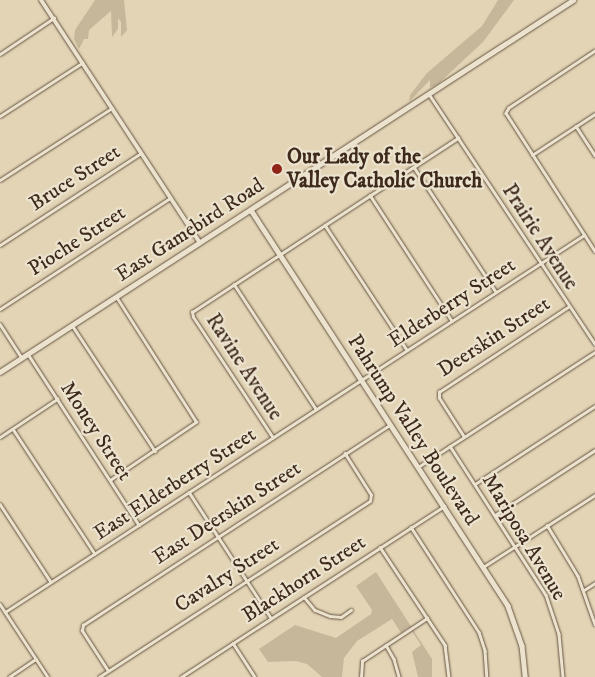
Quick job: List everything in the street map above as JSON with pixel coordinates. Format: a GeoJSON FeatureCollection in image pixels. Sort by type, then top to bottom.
{"type":"FeatureCollection","features":[{"type":"Feature","properties":{"kind":"main road","name":"East Gamebird Road"},"geometry":{"type":"LineString","coordinates":[[0,372],[574,0]]}},
{"type":"Feature","properties":{"kind":"main road","name":"Pahrump Valley Boulevard"},"geometry":{"type":"LineString","coordinates":[[250,210],[444,506],[516,623],[525,677]]}},
{"type":"Feature","properties":{"kind":"street"},"geometry":{"type":"LineString","coordinates":[[42,0],[200,243]]}},
{"type":"Feature","properties":{"kind":"street"},"geometry":{"type":"LineString","coordinates":[[0,54],[54,18]]}},
{"type":"Feature","properties":{"kind":"street"},"geometry":{"type":"LineString","coordinates":[[595,51],[506,111],[532,155],[595,251]]}},
{"type":"Feature","properties":{"kind":"street"},"geometry":{"type":"LineString","coordinates":[[0,116],[82,63]]}},
{"type":"Feature","properties":{"kind":"street","name":"Prairie Avenue"},"geometry":{"type":"LineString","coordinates":[[430,94],[568,307],[595,344]]}},
{"type":"Feature","properties":{"kind":"street"},"geometry":{"type":"LineString","coordinates":[[0,180],[112,108]]}},
{"type":"Feature","properties":{"kind":"street"},"geometry":{"type":"LineString","coordinates":[[532,155],[595,114]]}},
{"type":"Feature","properties":{"kind":"street"},"geometry":{"type":"LineString","coordinates":[[576,126],[595,155]]}},
{"type":"Feature","properties":{"kind":"street"},"geometry":{"type":"LineString","coordinates":[[316,409],[234,284],[458,138]]}},
{"type":"Feature","properties":{"kind":"street","name":"Bruce Street"},"geometry":{"type":"LineString","coordinates":[[0,245],[141,153]]}},
{"type":"Feature","properties":{"kind":"street"},"geometry":{"type":"LineString","coordinates":[[414,167],[496,292]]}},
{"type":"Feature","properties":{"kind":"street"},"geometry":{"type":"LineString","coordinates":[[370,196],[452,321]]}},
{"type":"Feature","properties":{"kind":"street","name":"Pioche Street"},"geometry":{"type":"LineString","coordinates":[[0,308],[170,198]]}},
{"type":"Feature","properties":{"kind":"street"},"geometry":{"type":"LineString","coordinates":[[325,225],[407,350]]}},
{"type":"Feature","properties":{"kind":"street","name":"Elderberry Street"},"geometry":{"type":"LineString","coordinates":[[361,380],[584,235]]}},
{"type":"Feature","properties":{"kind":"street","name":"Ravine Avenue"},"geometry":{"type":"LineString","coordinates":[[234,284],[192,313],[273,438]]}},
{"type":"Feature","properties":{"kind":"street"},"geometry":{"type":"LineString","coordinates":[[110,480],[196,423],[116,297]]}},
{"type":"Feature","properties":{"kind":"street","name":"Deerskin Street"},"geometry":{"type":"LineString","coordinates":[[464,437],[438,394],[568,307]]}},
{"type":"Feature","properties":{"kind":"street"},"geometry":{"type":"LineString","coordinates":[[0,324],[22,358]]}},
{"type":"Feature","properties":{"kind":"street"},"geometry":{"type":"LineString","coordinates":[[72,326],[155,451]]}},
{"type":"Feature","properties":{"kind":"street"},"geometry":{"type":"LineString","coordinates":[[418,467],[595,352]]}},
{"type":"Feature","properties":{"kind":"street","name":"Money Street"},"geometry":{"type":"LineString","coordinates":[[28,354],[139,525]]}},
{"type":"Feature","properties":{"kind":"street","name":"East Elderberry Street"},"geometry":{"type":"LineString","coordinates":[[5,612],[361,380]]}},
{"type":"Feature","properties":{"kind":"street"},"geometry":{"type":"LineString","coordinates":[[0,437],[57,400]]}},
{"type":"Feature","properties":{"kind":"street"},"geometry":{"type":"LineString","coordinates":[[475,484],[595,406]]}},
{"type":"Feature","properties":{"kind":"street","name":"East Deerskin Street"},"geometry":{"type":"LineString","coordinates":[[108,671],[81,628],[390,424]]}},
{"type":"Feature","properties":{"kind":"street"},"geometry":{"type":"LineString","coordinates":[[13,429],[95,554]]}},
{"type":"Feature","properties":{"kind":"street","name":"Mariposa Avenue"},"geometry":{"type":"LineString","coordinates":[[450,446],[550,604],[559,634],[563,677]]}},
{"type":"Feature","properties":{"kind":"street"},"geometry":{"type":"LineString","coordinates":[[495,515],[595,450]]}},
{"type":"Feature","properties":{"kind":"street","name":"Cavalry Street"},"geometry":{"type":"LineString","coordinates":[[99,677],[371,498],[345,454]]}},
{"type":"Feature","properties":{"kind":"street"},"geometry":{"type":"LineString","coordinates":[[189,492],[271,618]]}},
{"type":"Feature","properties":{"kind":"street"},"geometry":{"type":"LineString","coordinates":[[483,567],[595,495]]}},
{"type":"Feature","properties":{"kind":"street"},"geometry":{"type":"LineString","coordinates":[[0,504],[51,582]]}},
{"type":"Feature","properties":{"kind":"street","name":"Blackhorn Street"},"geometry":{"type":"LineString","coordinates":[[181,677],[444,506]]}},
{"type":"Feature","properties":{"kind":"street"},"geometry":{"type":"LineString","coordinates":[[547,526],[584,590],[595,623]]}},
{"type":"Feature","properties":{"kind":"street"},"geometry":{"type":"LineString","coordinates":[[411,527],[479,632],[485,651],[486,677]]}},
{"type":"Feature","properties":{"kind":"street"},"geometry":{"type":"LineString","coordinates":[[380,547],[447,651],[450,677]]}},
{"type":"Feature","properties":{"kind":"street"},"geometry":{"type":"LineString","coordinates":[[584,590],[595,584]]}},
{"type":"Feature","properties":{"kind":"street"},"geometry":{"type":"LineString","coordinates":[[304,597],[315,610],[330,616],[341,617],[351,610]]}},
{"type":"Feature","properties":{"kind":"street"},"geometry":{"type":"LineString","coordinates":[[0,604],[48,677]]}},
{"type":"Feature","properties":{"kind":"street"},"geometry":{"type":"LineString","coordinates":[[361,677],[362,661],[427,618]]}},
{"type":"Feature","properties":{"kind":"street"},"geometry":{"type":"LineString","coordinates":[[233,643],[254,676],[249,677]]}},
{"type":"Feature","properties":{"kind":"street"},"geometry":{"type":"LineString","coordinates":[[386,645],[393,655],[399,677]]}},
{"type":"Feature","properties":{"kind":"street"},"geometry":{"type":"LineString","coordinates":[[9,677],[36,659]]}},
{"type":"Feature","properties":{"kind":"shaded area"},"geometry":{"type":"Polygon","coordinates":[[[95,0],[124,0],[127,30],[121,37],[121,22],[118,18],[118,29],[112,37],[111,11],[89,30],[88,39],[84,39],[79,49],[74,39],[75,30],[95,0]]]}},
{"type":"Feature","properties":{"kind":"shaded area"},"geometry":{"type":"Polygon","coordinates":[[[498,0],[514,0],[483,42],[438,84],[430,88],[430,80],[409,102],[410,95],[427,73],[482,26],[498,0]]]}},
{"type":"Feature","properties":{"kind":"shaded area"},"geometry":{"type":"Polygon","coordinates":[[[376,572],[432,659],[432,677],[418,677],[412,652],[421,645],[409,627],[401,633],[392,619],[357,641],[344,658],[342,677],[322,677],[307,664],[296,661],[268,662],[259,649],[295,625],[336,638],[371,614],[372,610],[356,586],[376,572]]]}},
{"type":"Feature","properties":{"kind":"place","name":"Our Lady of the Valley Catholic Church"},"geometry":{"type":"Point","coordinates":[277,169]}}]}
